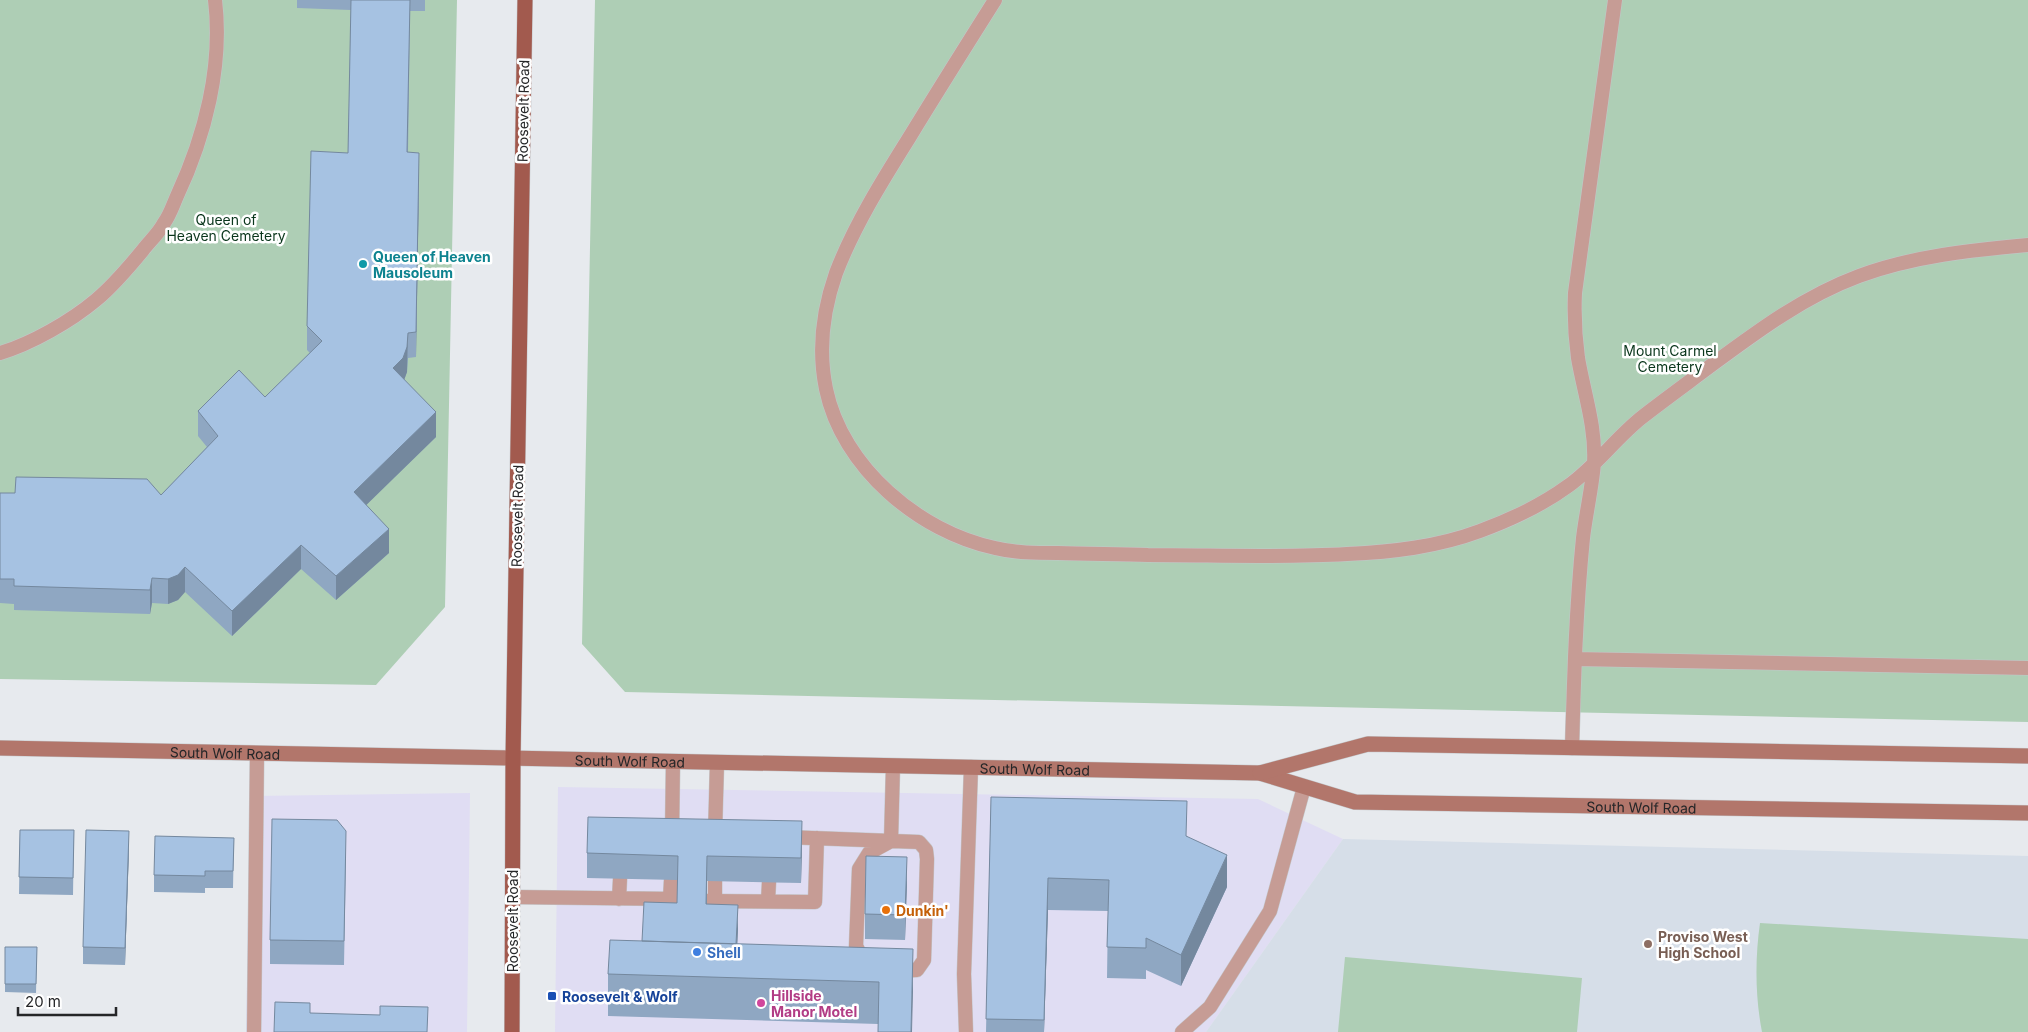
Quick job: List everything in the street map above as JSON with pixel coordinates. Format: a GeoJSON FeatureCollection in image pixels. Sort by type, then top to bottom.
{"type":"FeatureCollection","features":[{"type":"Feature","properties":{"kind":"main road","name":"Roosevelt Road"},"geometry":{"type":"LineString","coordinates":[[512,1032],[513,759],[525,0]]}},
{"type":"Feature","properties":{"kind":"main road","name":"South Wolf Road"},"geometry":{"type":"LineString","coordinates":[[1260,773],[1368,744],[2028,756]]}},
{"type":"Feature","properties":{"kind":"main road","name":"South Wolf Road"},"geometry":{"type":"LineString","coordinates":[[0,748],[1260,773],[1355,802],[2028,813]]}},
{"type":"Feature","properties":{"kind":"lane"},"geometry":{"type":"LineString","coordinates":[[0,353],[19,347],[59,326],[96,300],[130,266],[164,224],[185,179],[206,120],[214,68],[217,14],[215,0]]}},
{"type":"Feature","properties":{"kind":"lane"},"geometry":{"type":"LineString","coordinates":[[995,0],[872,201],[847,246],[826,307],[822,334],[822,353],[827,393],[839,424],[854,451],[892,497],[939,529],[963,539],[994,548],[1023,552],[1071,554],[1310,557],[1418,548],[1478,532],[1540,503],[1570,485],[1641,418],[1768,324],[1829,288],[1861,275],[1919,260],[2028,245]]}},
{"type":"Feature","properties":{"kind":"lane"},"geometry":{"type":"LineString","coordinates":[[1572,748],[1575,659],[1583,539],[1594,463],[1594,436],[1578,357],[1574,324],[1575,293],[1615,0]]}},
{"type":"Feature","properties":{"kind":"lane"},"geometry":{"type":"LineString","coordinates":[[1575,659],[2028,668]]}},
{"type":"Feature","properties":{"kind":"lane"},"geometry":{"type":"LineString","coordinates":[[254,1032],[257,754]]}},
{"type":"Feature","properties":{"kind":"lane"},"geometry":{"type":"LineString","coordinates":[[672,838],[673,762]]}},
{"type":"Feature","properties":{"kind":"lane"},"geometry":{"type":"LineString","coordinates":[[716,840],[718,763]]}},
{"type":"Feature","properties":{"kind":"lane"},"geometry":{"type":"LineString","coordinates":[[891,840],[893,766]]}},
{"type":"Feature","properties":{"kind":"lane"},"geometry":{"type":"LineString","coordinates":[[966,1032],[964,974],[971,767]]}},
{"type":"Feature","properties":{"kind":"lane"},"geometry":{"type":"LineString","coordinates":[[1182,1032],[1210,1007],[1270,911],[1304,786]]}},
{"type":"Feature","properties":{"kind":"lane"},"geometry":{"type":"LineString","coordinates":[[656,833],[672,838],[694,834],[716,840],[734,836]]}},
{"type":"Feature","properties":{"kind":"lane"},"geometry":{"type":"LineString","coordinates":[[770,837],[891,840],[919,842],[926,850],[927,859],[924,960],[917,970],[905,972],[878,971],[870,968],[862,961],[856,946],[859,869],[869,853],[891,840]]}},
{"type":"Feature","properties":{"kind":"lane"},"geometry":{"type":"LineString","coordinates":[[715,881],[711,900],[815,902],[817,838]]}},
{"type":"Feature","properties":{"kind":"lane"},"geometry":{"type":"LineString","coordinates":[[619,899],[620,879]]}},
{"type":"Feature","properties":{"kind":"lane"},"geometry":{"type":"LineString","coordinates":[[512,897],[674,899],[671,880]]}},
{"type":"Feature","properties":{"kind":"lane"},"geometry":{"type":"LineString","coordinates":[[768,901],[769,882]]}},
{"type":"Feature","properties":{"kind":"shaded area"},"geometry":{"type":"Polygon","coordinates":[[[558,787],[1258,799],[1343,839],[1206,1032],[555,1032],[558,787]]]}},
{"type":"Feature","properties":{"kind":"shaded area"},"geometry":{"type":"Polygon","coordinates":[[[470,793],[467,1032],[246,1032],[250,796],[470,793]]]}},
{"type":"Feature","properties":{"kind":"shaded area","name":"Proviso West High School"},"geometry":{"type":"Polygon","coordinates":[[[1343,839],[2028,856],[2028,1032],[1206,1032],[1343,839]]]}},
{"type":"Feature","properties":{"kind":"green space","name":"Queen of Heaven Cemetery"},"geometry":{"type":"Polygon","coordinates":[[[0,0],[457,0],[445,607],[376,685],[0,679],[0,0]]]}},
{"type":"Feature","properties":{"kind":"green space","name":"Mount Carmel Cemetery"},"geometry":{"type":"Polygon","coordinates":[[[595,0],[2028,0],[2028,722],[625,692],[582,644],[595,0]]]}},
{"type":"Feature","properties":{"kind":"green space"},"geometry":{"type":"Polygon","coordinates":[[[1760,923],[2028,939],[2028,1032],[1762,1032],[1756,977],[1760,923]]]}},
{"type":"Feature","properties":{"kind":"green space"},"geometry":{"type":"Polygon","coordinates":[[[1345,957],[1582,978],[1577,1032],[1338,1032],[1345,957]]]}},
{"type":"Feature","properties":{"kind":"building","name":"Queen of Heaven Mausoleum"},"geometry":{"type":"Polygon","coordinates":[[[351,0],[410,0],[407,152],[419,153],[416,332],[408,333],[407,347],[403,358],[393,368],[436,412],[354,492],[389,529],[336,576],[301,545],[232,611],[185,567],[178,575],[168,579],[152,578],[150,590],[14,586],[14,579],[0,579],[0,493],[15,493],[16,477],[147,479],[161,495],[218,436],[198,411],[239,370],[265,397],[322,341],[307,326],[311,151],[348,153],[351,0]]]}},
{"type":"Feature","properties":{"kind":"building"},"geometry":{"type":"Polygon","coordinates":[[[991,797],[1187,801],[1186,836],[1227,855],[1181,955],[1146,938],[1146,948],[1107,947],[1109,880],[1048,878],[1044,1020],[986,1019],[991,797]]]}},
{"type":"Feature","properties":{"kind":"building"},"geometry":{"type":"Polygon","coordinates":[[[588,817],[802,821],[801,858],[707,856],[706,904],[738,905],[736,944],[642,941],[644,902],[677,903],[678,856],[587,853],[588,817]]]}},
{"type":"Feature","properties":{"kind":"building"},"geometry":{"type":"Polygon","coordinates":[[[272,819],[337,820],[346,831],[344,941],[270,940],[272,819]]]}},
{"type":"Feature","properties":{"kind":"building"},"geometry":{"type":"Polygon","coordinates":[[[20,830],[74,830],[73,878],[19,877],[20,830]]]}},
{"type":"Feature","properties":{"kind":"building"},"geometry":{"type":"Polygon","coordinates":[[[86,830],[129,831],[125,948],[83,947],[86,830]]]}},
{"type":"Feature","properties":{"kind":"building"},"geometry":{"type":"Polygon","coordinates":[[[155,836],[234,838],[233,871],[205,871],[205,876],[154,875],[155,836]]]}},
{"type":"Feature","properties":{"kind":"building"},"geometry":{"type":"Polygon","coordinates":[[[866,856],[907,857],[905,915],[865,914],[866,856]]]}},
{"type":"Feature","properties":{"kind":"building"},"geometry":{"type":"Polygon","coordinates":[[[610,940],[913,949],[911,1032],[878,1032],[879,982],[608,974],[610,940]]]}},
{"type":"Feature","properties":{"kind":"building"},"geometry":{"type":"Polygon","coordinates":[[[5,947],[37,947],[36,984],[5,984],[5,947]]]}},
{"type":"Feature","properties":{"kind":"building"},"geometry":{"type":"Polygon","coordinates":[[[275,1002],[310,1003],[310,1013],[380,1015],[380,1006],[428,1007],[427,1032],[274,1032],[275,1002]]]}},
{"type":"Feature","properties":{"kind":"place","name":"Queen of Heaven Mausoleum"},"geometry":{"type":"Point","coordinates":[363,264]}},
{"type":"Feature","properties":{"kind":"place","name":"Dunkin'"},"geometry":{"type":"Point","coordinates":[886,910]}},
{"type":"Feature","properties":{"kind":"place","name":"Proviso West High School"},"geometry":{"type":"Point","coordinates":[1648,944]}},
{"type":"Feature","properties":{"kind":"place","name":"Shell"},"geometry":{"type":"Point","coordinates":[697,952]}},
{"type":"Feature","properties":{"kind":"place","name":"Roosevelt & Wolf"},"geometry":{"type":"Point","coordinates":[552,996]}},
{"type":"Feature","properties":{"kind":"place","name":"Hillside Manor Motel"},"geometry":{"type":"Point","coordinates":[761,1003]}}]}
